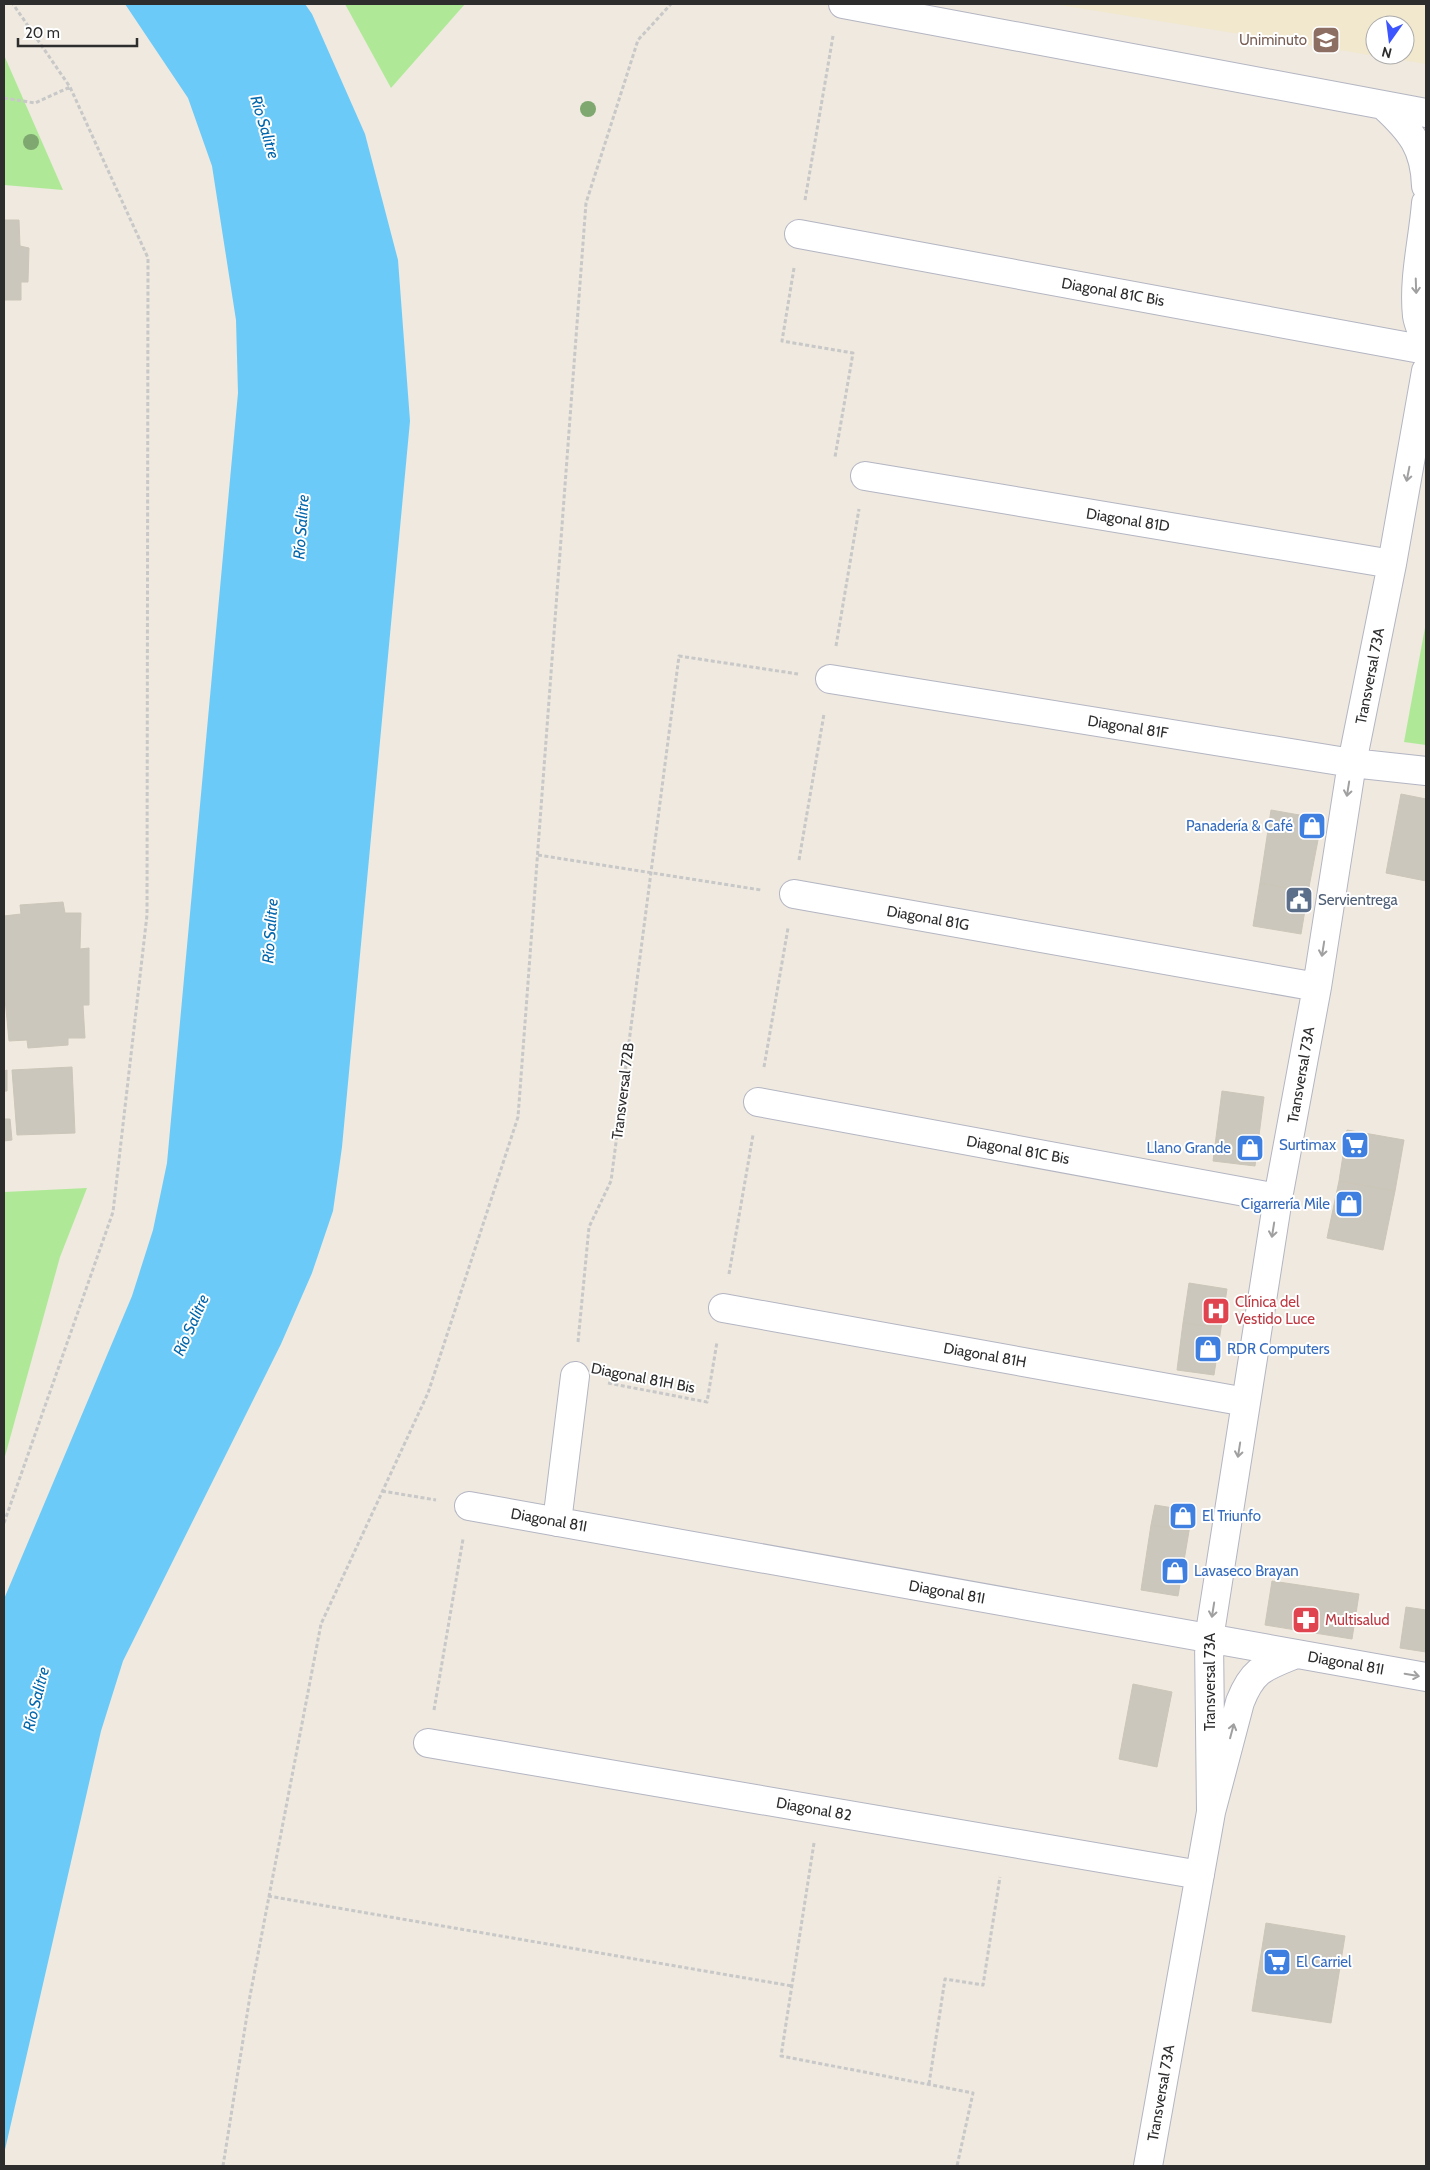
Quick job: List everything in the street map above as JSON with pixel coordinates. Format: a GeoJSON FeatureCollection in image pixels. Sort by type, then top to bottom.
{"type":"FeatureCollection","features":[{"type":"Feature","properties":{"kind":"street"},"geometry":{"type":"LineString","coordinates":[[843,4],[1426,114]]}},
{"type":"Feature","properties":{"kind":"street"},"geometry":{"type":"LineString","coordinates":[[1384,106],[1406,126],[1418,147],[1426,169],[1426,186]]}},
{"type":"Feature","properties":{"kind":"street"},"geometry":{"type":"LineString","coordinates":[[1426,203],[1423,240],[1416,278],[1417,318],[1426,342]]}},
{"type":"Feature","properties":{"kind":"street","name":"Diagonal 81C Bis"},"geometry":{"type":"LineString","coordinates":[[799,234],[1426,350]]}},
{"type":"Feature","properties":{"kind":"street","name":"Transversal 73A"},"geometry":{"type":"LineString","coordinates":[[1211,1812],[1209,1639],[1278,1198],[1317,987],[1352,762],[1392,564],[1426,371]]}},
{"type":"Feature","properties":{"kind":"street","name":"Diagonal 81D"},"geometry":{"type":"LineString","coordinates":[[864,476],[1392,564]]}},
{"type":"Feature","properties":{"kind":"street","name":"Diagonal 81F"},"geometry":{"type":"LineString","coordinates":[[830,679],[1352,762],[1426,771]]}},
{"type":"Feature","properties":{"kind":"street","name":"Diagonal 81G"},"geometry":{"type":"LineString","coordinates":[[794,894],[1317,987]]}},
{"type":"Feature","properties":{"kind":"street","name":"Diagonal 81C Bis"},"geometry":{"type":"LineString","coordinates":[[758,1102],[1278,1198]]}},
{"type":"Feature","properties":{"kind":"street","name":"Diagonal 81H"},"geometry":{"type":"LineString","coordinates":[[723,1308],[1246,1402]]}},
{"type":"Feature","properties":{"kind":"street"},"geometry":{"type":"LineString","coordinates":[[557,1522],[574,1376]]}},
{"type":"Feature","properties":{"kind":"street","name":"Diagonal 81I"},"geometry":{"type":"LineString","coordinates":[[468,1506],[1426,1677]]}},
{"type":"Feature","properties":{"kind":"street","name":"Transversal 73A"},"geometry":{"type":"LineString","coordinates":[[1148,2166],[1211,1812],[1246,1686],[1261,1668],[1296,1654]]}},
{"type":"Feature","properties":{"kind":"street","name":"Diagonal 82"},"geometry":{"type":"LineString","coordinates":[[428,1743],[1200,1875]]}},
{"type":"Feature","properties":{"kind":"path"},"geometry":{"type":"LineString","coordinates":[[4,1523],[114,1212],[147,915],[148,258],[70,87],[13,4]]}},
{"type":"Feature","properties":{"kind":"path"},"geometry":{"type":"LineString","coordinates":[[223,2166],[268,1896],[321,1624],[428,1393],[518,1117],[586,203],[638,40],[671,4]]}},
{"type":"Feature","properties":{"kind":"path"},"geometry":{"type":"LineString","coordinates":[[4,98],[35,103],[70,87]]}},
{"type":"Feature","properties":{"kind":"path","name":"Transversal 72B"},"geometry":{"type":"LineString","coordinates":[[574,1376],[589,1227],[611,1181],[679,656],[830,679]]}},
{"type":"Feature","properties":{"kind":"path"},"geometry":{"type":"LineString","coordinates":[[538,855],[794,894]]}},
{"type":"Feature","properties":{"kind":"path","name":"Diagonal 81H Bis"},"geometry":{"type":"LineString","coordinates":[[574,1376],[707,1402]]}},
{"type":"Feature","properties":{"kind":"path"},"geometry":{"type":"LineString","coordinates":[[382,1491],[468,1506],[428,1743]]}},
{"type":"Feature","properties":{"kind":"path"},"geometry":{"type":"LineString","coordinates":[[819,1810],[781,2056],[973,2093],[957,2166]]}},
{"type":"Feature","properties":{"kind":"path"},"geometry":{"type":"LineString","coordinates":[[929,2084],[945,1979],[983,1985],[1005,1842]]}},
{"type":"Feature","properties":{"kind":"path"},"geometry":{"type":"LineString","coordinates":[[268,1896],[792,1986]]}},
{"type":"Feature","properties":{"kind":"shaded area","name":"Uniminuto"},"geometry":{"type":"Polygon","coordinates":[[[1053,4],[1426,4],[1426,64],[1415,62],[1415,15],[1365,15],[1365,54],[1053,4]]]}},
{"type":"Feature","properties":{"kind":"green space"},"geometry":{"type":"Polygon","coordinates":[[[345,4],[465,4],[391,88],[345,4]]]}},
{"type":"Feature","properties":{"kind":"green space"},"geometry":{"type":"Polygon","coordinates":[[[4,55],[63,190],[4,185],[4,55]]]}},
{"type":"Feature","properties":{"kind":"green space"},"geometry":{"type":"Polygon","coordinates":[[[1426,622],[1426,745],[1404,742],[1426,622]]]}},
{"type":"Feature","properties":{"kind":"green space"},"geometry":{"type":"Polygon","coordinates":[[[87,1188],[60,1257],[4,1460],[4,1192],[87,1188]]]}},
{"type":"Feature","properties":{"kind":"water","name":"Río Salitre"},"geometry":{"type":"Polygon","coordinates":[[[125,4],[305,4],[312,14],[365,134],[398,260],[410,421],[342,1147],[333,1211],[312,1273],[281,1344],[123,1661],[101,1731],[4,2154],[4,1599],[132,1296],[153,1230],[167,1163],[238,393],[236,320],[212,166],[188,98],[125,4]]]}},
{"type":"Feature","properties":{"kind":"building"},"geometry":{"type":"Polygon","coordinates":[[[4,220],[19,220],[20,246],[29,248],[28,282],[21,282],[21,300],[4,300],[4,220]]]}},
{"type":"Feature","properties":{"kind":"building"},"geometry":{"type":"Polygon","coordinates":[[[1401,794],[1426,799],[1426,881],[1386,873],[1401,794]]]}},
{"type":"Feature","properties":{"kind":"building"},"geometry":{"type":"Polygon","coordinates":[[[1271,810],[1322,819],[1308,892],[1260,883],[1271,810]]]}},
{"type":"Feature","properties":{"kind":"building"},"geometry":{"type":"Polygon","coordinates":[[[1260,883],[1308,892],[1301,934],[1253,926],[1260,883]]]}},
{"type":"Feature","properties":{"kind":"building"},"geometry":{"type":"Polygon","coordinates":[[[63,902],[65,913],[81,913],[80,949],[89,948],[89,1005],[83,1005],[85,1038],[68,1038],[68,1045],[28,1048],[27,1040],[9,1041],[4,988],[4,916],[21,914],[20,905],[63,902]]]}},
{"type":"Feature","properties":{"kind":"building"},"geometry":{"type":"Polygon","coordinates":[[[72,1067],[75,1133],[17,1135],[12,1070],[72,1067]]]}},
{"type":"Feature","properties":{"kind":"building"},"geometry":{"type":"Polygon","coordinates":[[[7,1070],[7,1091],[4,1091],[4,1071],[7,1070]]]}},
{"type":"Feature","properties":{"kind":"building"},"geometry":{"type":"Polygon","coordinates":[[[1222,1091],[1264,1097],[1255,1166],[1213,1161],[1222,1091]]]}},
{"type":"Feature","properties":{"kind":"building"},"geometry":{"type":"Polygon","coordinates":[[[4,1119],[10,1119],[12,1140],[4,1141],[4,1119]]]}},
{"type":"Feature","properties":{"kind":"building"},"geometry":{"type":"Polygon","coordinates":[[[1347,1130],[1404,1140],[1395,1191],[1339,1181],[1347,1130]]]}},
{"type":"Feature","properties":{"kind":"building"},"geometry":{"type":"Polygon","coordinates":[[[1339,1181],[1395,1191],[1383,1250],[1327,1238],[1339,1181]]]}},
{"type":"Feature","properties":{"kind":"building"},"geometry":{"type":"Polygon","coordinates":[[[1189,1283],[1227,1289],[1221,1328],[1183,1323],[1189,1283]]]}},
{"type":"Feature","properties":{"kind":"building"},"geometry":{"type":"Polygon","coordinates":[[[1183,1323],[1221,1328],[1214,1375],[1177,1370],[1183,1323]]]}},
{"type":"Feature","properties":{"kind":"building"},"geometry":{"type":"Polygon","coordinates":[[[1155,1505],[1192,1511],[1189,1531],[1151,1525],[1155,1505]]]}},
{"type":"Feature","properties":{"kind":"building"},"geometry":{"type":"Polygon","coordinates":[[[1151,1525],[1189,1531],[1178,1596],[1141,1590],[1151,1525]]]}},
{"type":"Feature","properties":{"kind":"building"},"geometry":{"type":"Polygon","coordinates":[[[1272,1581],[1359,1594],[1352,1639],[1265,1625],[1272,1581]]]}},
{"type":"Feature","properties":{"kind":"building"},"geometry":{"type":"Polygon","coordinates":[[[1406,1607],[1426,1610],[1426,1652],[1400,1648],[1406,1607]]]}},
{"type":"Feature","properties":{"kind":"building"},"geometry":{"type":"Polygon","coordinates":[[[1133,1684],[1172,1692],[1157,1767],[1119,1759],[1133,1684]]]}},
{"type":"Feature","properties":{"kind":"building"},"geometry":{"type":"Polygon","coordinates":[[[1266,1923],[1345,1936],[1331,2023],[1252,2011],[1266,1923]]]}},
{"type":"Feature","properties":{"kind":"place","name":"Uniminuto"},"geometry":{"type":"Point","coordinates":[1326,40]}},
{"type":"Feature","properties":{"kind":"place","name":"Panadería & Café"},"geometry":{"type":"Point","coordinates":[1312,826]}},
{"type":"Feature","properties":{"kind":"place","name":"Servientrega"},"geometry":{"type":"Point","coordinates":[1299,900]}},
{"type":"Feature","properties":{"kind":"place","name":"Surtimax"},"geometry":{"type":"Point","coordinates":[1355,1145]}},
{"type":"Feature","properties":{"kind":"place","name":"Llano Grande"},"geometry":{"type":"Point","coordinates":[1250,1148]}},
{"type":"Feature","properties":{"kind":"place","name":"Cigarrería Mile"},"geometry":{"type":"Point","coordinates":[1349,1204]}},
{"type":"Feature","properties":{"kind":"place","name":"Clínica del Vestido Luce"},"geometry":{"type":"Point","coordinates":[1216,1311]}},
{"type":"Feature","properties":{"kind":"place","name":"RDR Computers"},"geometry":{"type":"Point","coordinates":[1208,1349]}},
{"type":"Feature","properties":{"kind":"place","name":"El Triunfo"},"geometry":{"type":"Point","coordinates":[1183,1516]}},
{"type":"Feature","properties":{"kind":"place","name":"Lavaseco Brayan"},"geometry":{"type":"Point","coordinates":[1175,1571]}},
{"type":"Feature","properties":{"kind":"place","name":"Multisalud"},"geometry":{"type":"Point","coordinates":[1306,1620]}},
{"type":"Feature","properties":{"kind":"place","name":"El Carriel"},"geometry":{"type":"Point","coordinates":[1277,1962]}}]}
